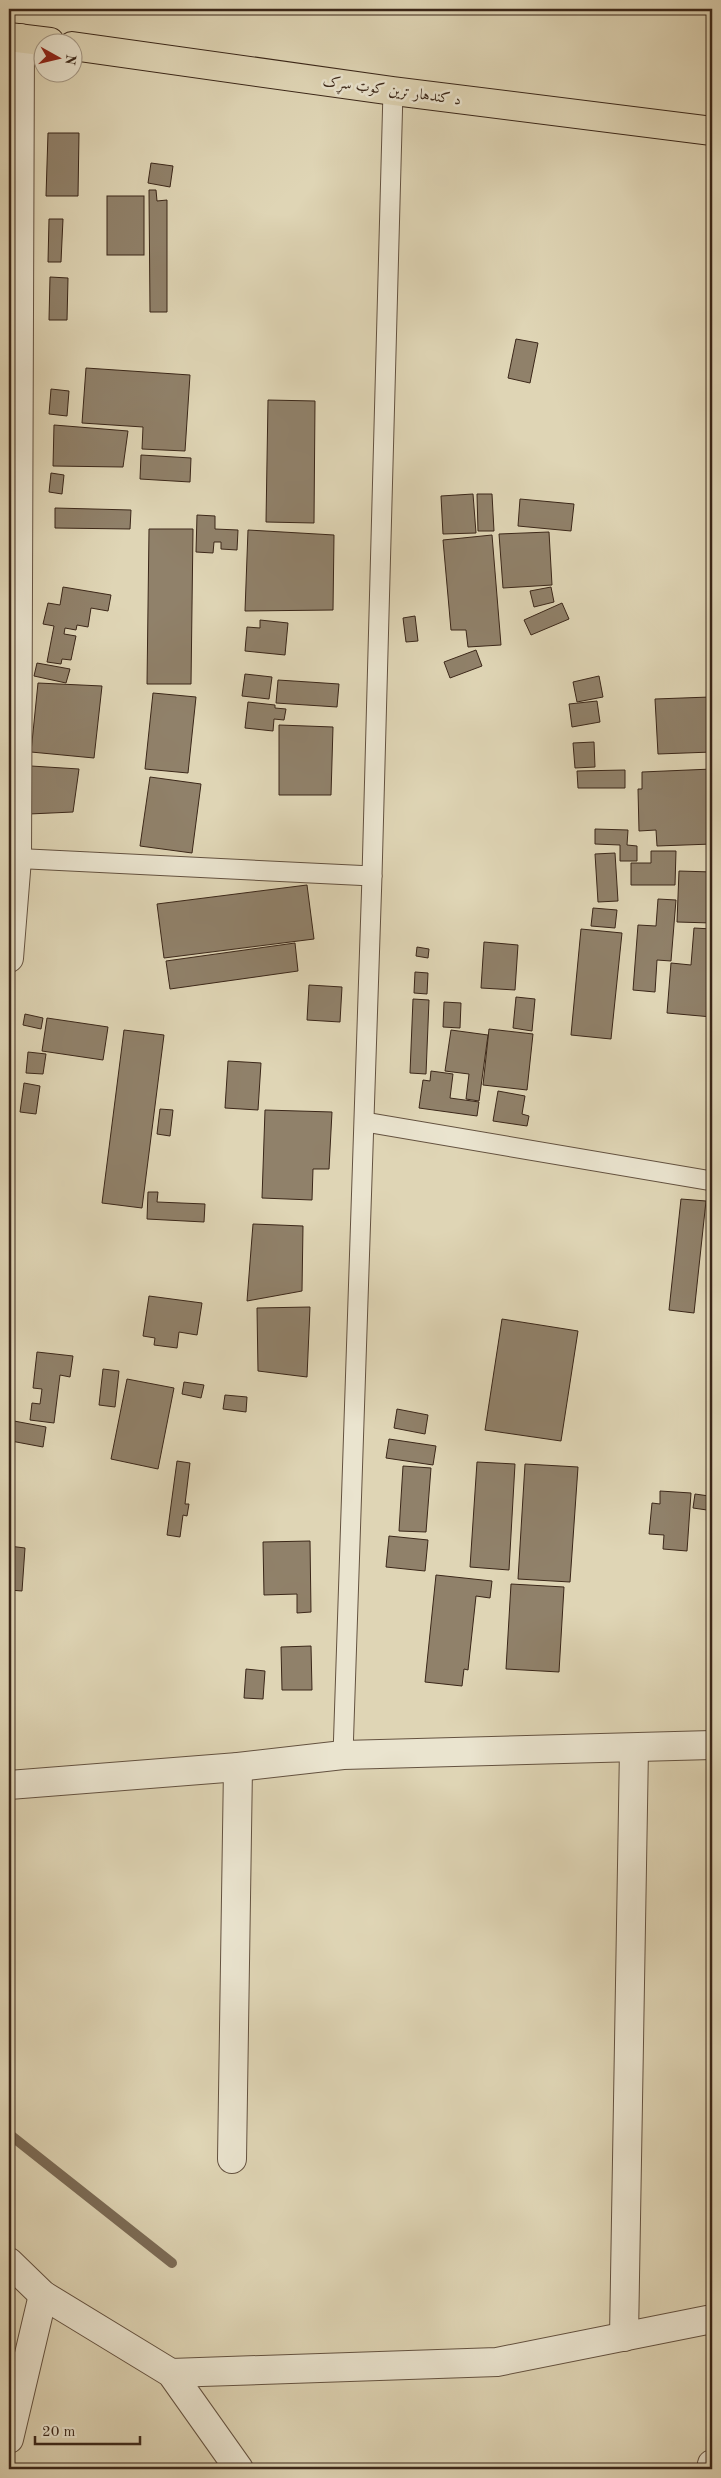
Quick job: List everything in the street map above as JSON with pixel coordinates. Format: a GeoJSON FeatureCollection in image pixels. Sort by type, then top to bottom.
{"type":"FeatureCollection","features":[{"type":"Feature","properties":{"kind":"main road"},"geometry":{"type":"LineString","coordinates":[[14,38],[32,40]]}},
{"type":"Feature","properties":{"kind":"main road","name":"د کندهار ترين کوټ سړک"},"geometry":{"type":"LineString","coordinates":[[82,47],[393,91],[712,131]]}},
{"type":"Feature","properties":{"kind":"street"},"geometry":{"type":"LineString","coordinates":[[9,958],[13,858],[14,38]]}},
{"type":"Feature","properties":{"kind":"street"},"geometry":{"type":"LineString","coordinates":[[9,1785],[238,1766],[343,1755],[634,1748],[712,1744]]}},
{"type":"Feature","properties":{"kind":"street"},"geometry":{"type":"LineString","coordinates":[[624,2337],[634,1748]]}},
{"type":"Feature","properties":{"kind":"street"},"geometry":{"type":"LineString","coordinates":[[232,2159],[238,1766]]}},
{"type":"Feature","properties":{"kind":"street"},"geometry":{"type":"LineString","coordinates":[[9,2262],[43,2295],[171,2373],[239,2469]]}},
{"type":"Feature","properties":{"kind":"street"},"geometry":{"type":"LineString","coordinates":[[9,2438],[43,2295]]}},
{"type":"Feature","properties":{"kind":"street"},"geometry":{"type":"LineString","coordinates":[[171,2373],[497,2362],[712,2319]]}},
{"type":"Feature","properties":{"kind":"street"},"geometry":{"type":"LineString","coordinates":[[711,2469],[712,2464]]}},
{"type":"Feature","properties":{"kind":"lane"},"geometry":{"type":"LineString","coordinates":[[343,1755],[365,1122],[393,91]]}},
{"type":"Feature","properties":{"kind":"lane"},"geometry":{"type":"LineString","coordinates":[[13,858],[372,876]]}},
{"type":"Feature","properties":{"kind":"lane"},"geometry":{"type":"LineString","coordinates":[[365,1122],[712,1180]]}},
{"type":"Feature","properties":{"kind":"building"},"geometry":{"type":"Polygon","coordinates":[[[48,133],[79,133],[78,196],[46,196],[48,133]]]}},
{"type":"Feature","properties":{"kind":"building"},"geometry":{"type":"Polygon","coordinates":[[[151,163],[173,166],[170,187],[148,183],[151,163]]]}},
{"type":"Feature","properties":{"kind":"building"},"geometry":{"type":"Polygon","coordinates":[[[149,190],[156,190],[157,201],[167,200],[167,312],[150,312],[149,190]]]}},
{"type":"Feature","properties":{"kind":"building"},"geometry":{"type":"Polygon","coordinates":[[[107,196],[144,196],[144,255],[107,255],[107,196]]]}},
{"type":"Feature","properties":{"kind":"building"},"geometry":{"type":"Polygon","coordinates":[[[49,219],[63,219],[61,262],[48,262],[49,219]]]}},
{"type":"Feature","properties":{"kind":"building"},"geometry":{"type":"Polygon","coordinates":[[[50,277],[68,278],[67,320],[49,320],[50,277]]]}},
{"type":"Feature","properties":{"kind":"building"},"geometry":{"type":"Polygon","coordinates":[[[516,339],[538,343],[530,383],[508,378],[516,339]]]}},
{"type":"Feature","properties":{"kind":"building"},"geometry":{"type":"Polygon","coordinates":[[[86,368],[190,375],[185,451],[142,449],[143,427],[82,423],[86,368]]]}},
{"type":"Feature","properties":{"kind":"building"},"geometry":{"type":"Polygon","coordinates":[[[51,389],[69,391],[67,416],[49,414],[51,389]]]}},
{"type":"Feature","properties":{"kind":"building"},"geometry":{"type":"Polygon","coordinates":[[[268,400],[315,401],[314,523],[266,522],[268,400]]]}},
{"type":"Feature","properties":{"kind":"building"},"geometry":{"type":"Polygon","coordinates":[[[54,425],[128,431],[123,467],[53,466],[54,425]]]}},
{"type":"Feature","properties":{"kind":"building"},"geometry":{"type":"Polygon","coordinates":[[[141,455],[191,458],[190,482],[140,479],[141,455]]]}},
{"type":"Feature","properties":{"kind":"building"},"geometry":{"type":"Polygon","coordinates":[[[51,473],[64,475],[62,494],[49,492],[51,473]]]}},
{"type":"Feature","properties":{"kind":"building"},"geometry":{"type":"Polygon","coordinates":[[[473,494],[476,533],[443,534],[441,496],[473,494]]]}},
{"type":"Feature","properties":{"kind":"building"},"geometry":{"type":"Polygon","coordinates":[[[477,494],[492,494],[494,531],[478,531],[477,494]]]}},
{"type":"Feature","properties":{"kind":"building"},"geometry":{"type":"Polygon","coordinates":[[[520,499],[574,504],[571,531],[518,526],[520,499]]]}},
{"type":"Feature","properties":{"kind":"building"},"geometry":{"type":"Polygon","coordinates":[[[55,508],[131,510],[130,529],[55,528],[55,508]]]}},
{"type":"Feature","properties":{"kind":"building"},"geometry":{"type":"Polygon","coordinates":[[[197,515],[215,516],[215,529],[238,530],[237,550],[221,549],[221,542],[214,542],[213,553],[196,552],[197,515]]]}},
{"type":"Feature","properties":{"kind":"building"},"geometry":{"type":"Polygon","coordinates":[[[149,529],[193,529],[191,684],[147,684],[149,529]]]}},
{"type":"Feature","properties":{"kind":"building"},"geometry":{"type":"Polygon","coordinates":[[[248,530],[334,535],[333,610],[245,611],[248,530]]]}},
{"type":"Feature","properties":{"kind":"building"},"geometry":{"type":"Polygon","coordinates":[[[549,532],[552,585],[503,588],[499,534],[549,532]]]}},
{"type":"Feature","properties":{"kind":"building"},"geometry":{"type":"Polygon","coordinates":[[[492,535],[501,645],[468,647],[466,630],[451,630],[443,540],[492,535]]]}},
{"type":"Feature","properties":{"kind":"building"},"geometry":{"type":"Polygon","coordinates":[[[63,587],[111,595],[108,611],[91,608],[88,627],[77,625],[76,630],[65,628],[64,634],[76,636],[71,660],[62,659],[61,664],[47,662],[54,626],[43,624],[48,603],[60,605],[63,587]]]}},
{"type":"Feature","properties":{"kind":"building"},"geometry":{"type":"Polygon","coordinates":[[[551,587],[554,602],[534,607],[530,591],[551,587]]]}},
{"type":"Feature","properties":{"kind":"building"},"geometry":{"type":"Polygon","coordinates":[[[562,603],[569,619],[531,635],[524,620],[562,603]]]}},
{"type":"Feature","properties":{"kind":"building"},"geometry":{"type":"Polygon","coordinates":[[[415,616],[418,641],[406,642],[403,618],[415,616]]]}},
{"type":"Feature","properties":{"kind":"building"},"geometry":{"type":"Polygon","coordinates":[[[260,620],[288,623],[285,655],[245,651],[247,627],[260,628],[260,620]]]}},
{"type":"Feature","properties":{"kind":"building"},"geometry":{"type":"Polygon","coordinates":[[[476,650],[482,666],[450,678],[444,662],[476,650]]]}},
{"type":"Feature","properties":{"kind":"building"},"geometry":{"type":"Polygon","coordinates":[[[37,663],[70,669],[66,683],[34,676],[37,663]]]}},
{"type":"Feature","properties":{"kind":"building"},"geometry":{"type":"Polygon","coordinates":[[[245,674],[272,677],[269,699],[242,696],[245,674]]]}},
{"type":"Feature","properties":{"kind":"building"},"geometry":{"type":"Polygon","coordinates":[[[599,676],[603,697],[577,702],[573,682],[599,676]]]}},
{"type":"Feature","properties":{"kind":"building"},"geometry":{"type":"Polygon","coordinates":[[[278,680],[339,684],[337,707],[276,703],[278,680]]]}},
{"type":"Feature","properties":{"kind":"building"},"geometry":{"type":"Polygon","coordinates":[[[38,683],[102,686],[94,758],[31,752],[38,683]]]}},
{"type":"Feature","properties":{"kind":"building"},"geometry":{"type":"Polygon","coordinates":[[[153,693],[196,697],[188,773],[145,769],[153,693]]]}},
{"type":"Feature","properties":{"kind":"building"},"geometry":{"type":"Polygon","coordinates":[[[710,697],[712,752],[658,754],[655,699],[710,697]]]}},
{"type":"Feature","properties":{"kind":"building"},"geometry":{"type":"Polygon","coordinates":[[[597,701],[600,722],[572,727],[569,704],[597,701]]]}},
{"type":"Feature","properties":{"kind":"building"},"geometry":{"type":"Polygon","coordinates":[[[248,702],[275,705],[275,708],[286,709],[284,720],[274,719],[273,731],[245,728],[248,702]]]}},
{"type":"Feature","properties":{"kind":"building"},"geometry":{"type":"Polygon","coordinates":[[[279,725],[333,727],[331,795],[279,795],[279,725]]]}},
{"type":"Feature","properties":{"kind":"building"},"geometry":{"type":"Polygon","coordinates":[[[594,742],[595,767],[575,768],[573,743],[594,742]]]}},
{"type":"Feature","properties":{"kind":"building"},"geometry":{"type":"Polygon","coordinates":[[[31,766],[79,769],[73,812],[29,814],[31,766]]]}},
{"type":"Feature","properties":{"kind":"building"},"geometry":{"type":"Polygon","coordinates":[[[712,769],[712,844],[657,846],[656,830],[639,831],[638,789],[642,789],[642,772],[712,769]]]}},
{"type":"Feature","properties":{"kind":"building"},"geometry":{"type":"Polygon","coordinates":[[[625,770],[625,788],[578,788],[577,771],[625,770]]]}},
{"type":"Feature","properties":{"kind":"building"},"geometry":{"type":"Polygon","coordinates":[[[150,777],[201,784],[192,853],[140,846],[150,777]]]}},
{"type":"Feature","properties":{"kind":"building"},"geometry":{"type":"Polygon","coordinates":[[[595,829],[628,830],[627,845],[637,846],[637,861],[620,861],[620,845],[595,844],[595,829]]]}},
{"type":"Feature","properties":{"kind":"building"},"geometry":{"type":"Polygon","coordinates":[[[651,851],[676,851],[675,885],[631,885],[631,863],[651,863],[651,851]]]}},
{"type":"Feature","properties":{"kind":"building"},"geometry":{"type":"Polygon","coordinates":[[[615,853],[618,901],[598,902],[595,854],[615,853]]]}},
{"type":"Feature","properties":{"kind":"building"},"geometry":{"type":"Polygon","coordinates":[[[679,871],[712,872],[712,923],[677,922],[679,871]]]}},
{"type":"Feature","properties":{"kind":"building"},"geometry":{"type":"Polygon","coordinates":[[[307,885],[314,939],[164,958],[157,904],[307,885]]]}},
{"type":"Feature","properties":{"kind":"building"},"geometry":{"type":"Polygon","coordinates":[[[658,899],[676,900],[671,961],[657,960],[655,992],[633,990],[638,925],[656,926],[658,899]]]}},
{"type":"Feature","properties":{"kind":"building"},"geometry":{"type":"Polygon","coordinates":[[[593,908],[617,910],[615,928],[591,926],[593,908]]]}},
{"type":"Feature","properties":{"kind":"building"},"geometry":{"type":"Polygon","coordinates":[[[694,928],[712,929],[712,1017],[667,1013],[671,963],[691,965],[694,928]]]}},
{"type":"Feature","properties":{"kind":"building"},"geometry":{"type":"Polygon","coordinates":[[[581,929],[622,933],[611,1039],[571,1035],[581,929]]]}},
{"type":"Feature","properties":{"kind":"building"},"geometry":{"type":"Polygon","coordinates":[[[484,942],[518,945],[515,990],[481,988],[484,942]]]}},
{"type":"Feature","properties":{"kind":"building"},"geometry":{"type":"Polygon","coordinates":[[[295,943],[298,971],[170,989],[166,961],[295,943]]]}},
{"type":"Feature","properties":{"kind":"building"},"geometry":{"type":"Polygon","coordinates":[[[417,947],[429,949],[428,958],[416,956],[417,947]]]}},
{"type":"Feature","properties":{"kind":"building"},"geometry":{"type":"Polygon","coordinates":[[[415,972],[428,973],[427,994],[414,993],[415,972]]]}},
{"type":"Feature","properties":{"kind":"building"},"geometry":{"type":"Polygon","coordinates":[[[309,985],[342,987],[340,1022],[307,1020],[309,985]]]}},
{"type":"Feature","properties":{"kind":"building"},"geometry":{"type":"Polygon","coordinates":[[[516,997],[535,999],[532,1031],[513,1028],[516,997]]]}},
{"type":"Feature","properties":{"kind":"building"},"geometry":{"type":"Polygon","coordinates":[[[413,999],[429,1000],[426,1074],[410,1073],[413,999]]]}},
{"type":"Feature","properties":{"kind":"building"},"geometry":{"type":"Polygon","coordinates":[[[444,1002],[461,1003],[460,1028],[443,1027],[444,1002]]]}},
{"type":"Feature","properties":{"kind":"building"},"geometry":{"type":"Polygon","coordinates":[[[25,1014],[43,1018],[41,1029],[23,1025],[25,1014]]]}},
{"type":"Feature","properties":{"kind":"building"},"geometry":{"type":"Polygon","coordinates":[[[47,1018],[108,1027],[103,1060],[42,1051],[47,1018]]]}},
{"type":"Feature","properties":{"kind":"building"},"geometry":{"type":"Polygon","coordinates":[[[489,1029],[533,1034],[527,1090],[483,1085],[489,1029]]]}},
{"type":"Feature","properties":{"kind":"building"},"geometry":{"type":"Polygon","coordinates":[[[124,1030],[164,1035],[142,1208],[102,1203],[124,1030]]]}},
{"type":"Feature","properties":{"kind":"building"},"geometry":{"type":"Polygon","coordinates":[[[451,1030],[488,1035],[479,1101],[466,1099],[469,1074],[445,1071],[451,1030]]]}},
{"type":"Feature","properties":{"kind":"building"},"geometry":{"type":"Polygon","coordinates":[[[28,1052],[46,1054],[43,1074],[26,1073],[28,1052]]]}},
{"type":"Feature","properties":{"kind":"building"},"geometry":{"type":"Polygon","coordinates":[[[228,1061],[261,1063],[258,1110],[225,1108],[228,1061]]]}},
{"type":"Feature","properties":{"kind":"building"},"geometry":{"type":"Polygon","coordinates":[[[431,1071],[453,1074],[450,1098],[479,1102],[477,1116],[419,1108],[423,1080],[430,1081],[431,1071]]]}},
{"type":"Feature","properties":{"kind":"building"},"geometry":{"type":"Polygon","coordinates":[[[24,1083],[40,1086],[36,1114],[20,1112],[24,1083]]]}},
{"type":"Feature","properties":{"kind":"building"},"geometry":{"type":"Polygon","coordinates":[[[498,1091],[525,1096],[522,1114],[529,1116],[527,1126],[493,1121],[498,1091]]]}},
{"type":"Feature","properties":{"kind":"building"},"geometry":{"type":"Polygon","coordinates":[[[160,1109],[173,1110],[170,1136],[157,1134],[160,1109]]]}},
{"type":"Feature","properties":{"kind":"building"},"geometry":{"type":"Polygon","coordinates":[[[265,1110],[332,1112],[329,1169],[313,1169],[312,1200],[262,1198],[265,1110]]]}},
{"type":"Feature","properties":{"kind":"building"},"geometry":{"type":"Polygon","coordinates":[[[148,1192],[158,1192],[157,1202],[205,1204],[204,1222],[147,1219],[148,1192]]]}},
{"type":"Feature","properties":{"kind":"building"},"geometry":{"type":"Polygon","coordinates":[[[681,1199],[706,1201],[694,1313],[669,1310],[681,1199]]]}},
{"type":"Feature","properties":{"kind":"building"},"geometry":{"type":"Polygon","coordinates":[[[253,1224],[303,1226],[302,1291],[247,1301],[253,1224]]]}},
{"type":"Feature","properties":{"kind":"building"},"geometry":{"type":"Polygon","coordinates":[[[149,1296],[202,1303],[197,1335],[179,1332],[177,1348],[154,1345],[155,1338],[143,1336],[149,1296]]]}},
{"type":"Feature","properties":{"kind":"building"},"geometry":{"type":"Polygon","coordinates":[[[310,1307],[307,1377],[258,1371],[257,1308],[310,1307]]]}},
{"type":"Feature","properties":{"kind":"building"},"geometry":{"type":"Polygon","coordinates":[[[502,1319],[578,1331],[561,1441],[485,1430],[502,1319]]]}},
{"type":"Feature","properties":{"kind":"building"},"geometry":{"type":"Polygon","coordinates":[[[37,1352],[73,1356],[70,1377],[60,1375],[54,1423],[30,1420],[32,1403],[40,1404],[42,1389],[33,1388],[37,1352]]]}},
{"type":"Feature","properties":{"kind":"building"},"geometry":{"type":"Polygon","coordinates":[[[103,1369],[119,1371],[115,1407],[99,1405],[103,1369]]]}},
{"type":"Feature","properties":{"kind":"building"},"geometry":{"type":"Polygon","coordinates":[[[127,1379],[174,1388],[158,1469],[111,1459],[127,1379]]]}},
{"type":"Feature","properties":{"kind":"building"},"geometry":{"type":"Polygon","coordinates":[[[184,1382],[204,1385],[201,1398],[182,1394],[184,1382]]]}},
{"type":"Feature","properties":{"kind":"building"},"geometry":{"type":"Polygon","coordinates":[[[225,1395],[247,1397],[246,1412],[223,1409],[225,1395]]]}},
{"type":"Feature","properties":{"kind":"building"},"geometry":{"type":"Polygon","coordinates":[[[397,1409],[428,1415],[425,1434],[394,1428],[397,1409]]]}},
{"type":"Feature","properties":{"kind":"building"},"geometry":{"type":"Polygon","coordinates":[[[14,1421],[46,1427],[43,1447],[11,1441],[14,1421]]]}},
{"type":"Feature","properties":{"kind":"building"},"geometry":{"type":"Polygon","coordinates":[[[389,1439],[436,1446],[433,1465],[386,1458],[389,1439]]]}},
{"type":"Feature","properties":{"kind":"building"},"geometry":{"type":"Polygon","coordinates":[[[177,1461],[190,1463],[185,1504],[189,1504],[187,1516],[183,1515],[180,1537],[167,1535],[177,1461]]]}},
{"type":"Feature","properties":{"kind":"building"},"geometry":{"type":"Polygon","coordinates":[[[477,1462],[515,1464],[509,1570],[470,1567],[477,1462]]]}},
{"type":"Feature","properties":{"kind":"building"},"geometry":{"type":"Polygon","coordinates":[[[525,1464],[578,1467],[570,1582],[518,1579],[525,1464]]]}},
{"type":"Feature","properties":{"kind":"building"},"geometry":{"type":"Polygon","coordinates":[[[403,1466],[431,1468],[426,1532],[399,1531],[403,1466]]]}},
{"type":"Feature","properties":{"kind":"building"},"geometry":{"type":"Polygon","coordinates":[[[660,1491],[691,1493],[687,1551],[663,1549],[664,1535],[649,1534],[652,1503],[660,1504],[660,1491]]]}},
{"type":"Feature","properties":{"kind":"building"},"geometry":{"type":"Polygon","coordinates":[[[695,1494],[709,1496],[707,1510],[693,1508],[695,1494]]]}},
{"type":"Feature","properties":{"kind":"building"},"geometry":{"type":"Polygon","coordinates":[[[389,1536],[428,1540],[425,1571],[386,1567],[389,1536]]]}},
{"type":"Feature","properties":{"kind":"building"},"geometry":{"type":"Polygon","coordinates":[[[310,1541],[311,1612],[297,1613],[297,1594],[264,1595],[263,1542],[310,1541]]]}},
{"type":"Feature","properties":{"kind":"building"},"geometry":{"type":"Polygon","coordinates":[[[9,1546],[25,1548],[22,1591],[9,1590],[9,1546]]]}},
{"type":"Feature","properties":{"kind":"building"},"geometry":{"type":"Polygon","coordinates":[[[436,1575],[492,1581],[490,1598],[476,1596],[468,1670],[464,1669],[462,1686],[425,1682],[436,1575]]]}},
{"type":"Feature","properties":{"kind":"building"},"geometry":{"type":"Polygon","coordinates":[[[511,1584],[564,1587],[559,1672],[506,1669],[511,1584]]]}},
{"type":"Feature","properties":{"kind":"building"},"geometry":{"type":"Polygon","coordinates":[[[709,1644],[712,1644],[712,1672],[708,1672],[709,1644]]]}},
{"type":"Feature","properties":{"kind":"building"},"geometry":{"type":"Polygon","coordinates":[[[311,1646],[312,1690],[282,1690],[281,1647],[311,1646]]]}},
{"type":"Feature","properties":{"kind":"building"},"geometry":{"type":"Polygon","coordinates":[[[246,1669],[265,1671],[263,1699],[244,1698],[246,1669]]]}},
{"type":"Feature","properties":{"kind":"waterway"},"geometry":{"type":"LineString","coordinates":[[9,2134],[172,2263]]}}]}
